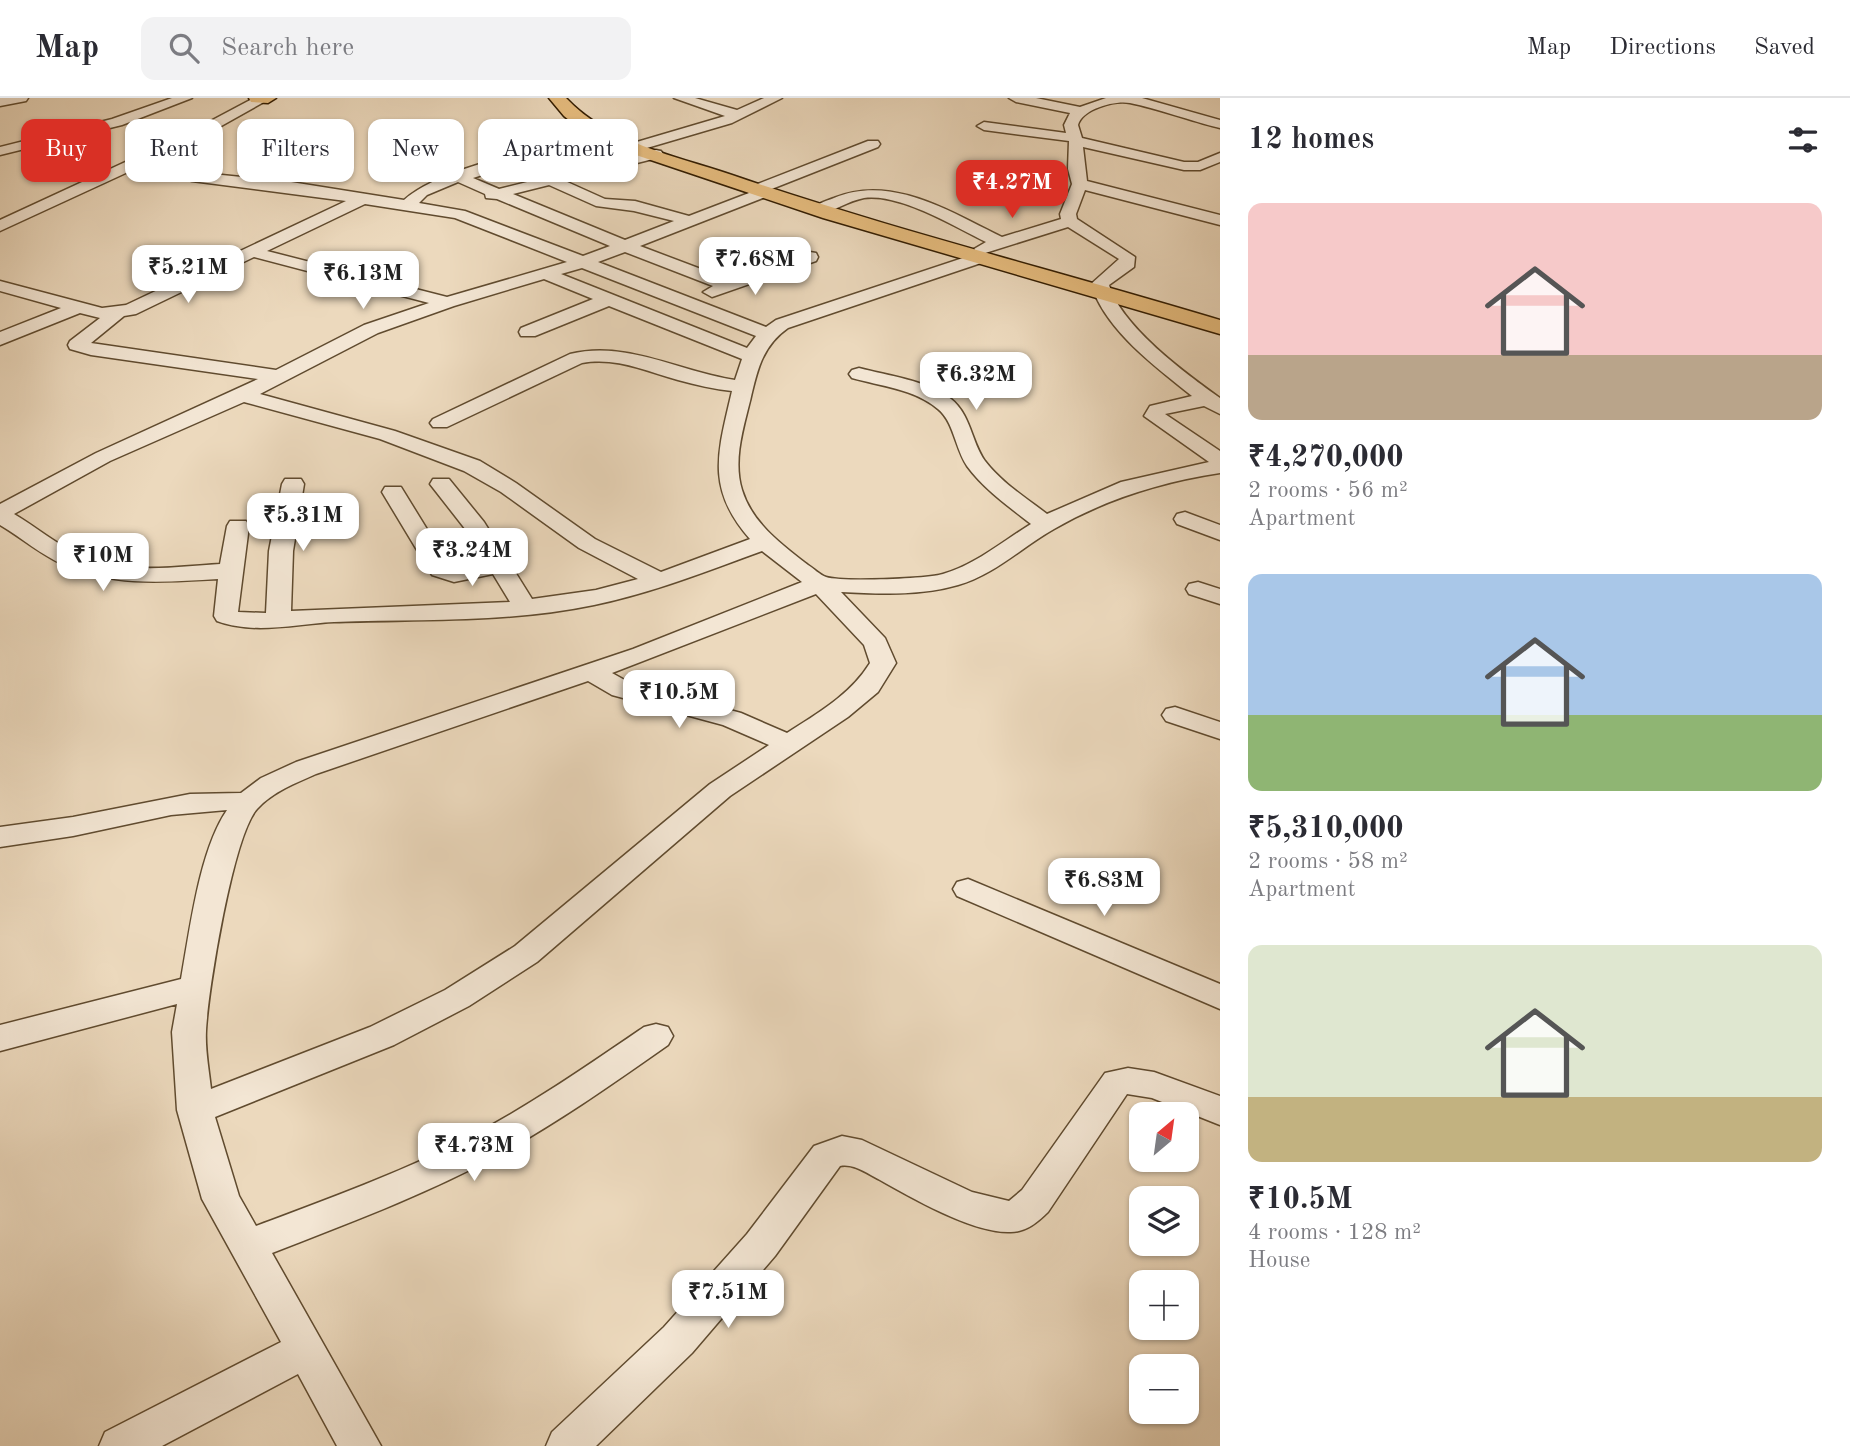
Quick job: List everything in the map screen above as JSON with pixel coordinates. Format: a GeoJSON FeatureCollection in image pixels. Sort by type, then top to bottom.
{"type":"FeatureCollection","features":[{"type":"Feature","properties":{"kind":"main road"},"geometry":{"type":"LineString","coordinates":[[257,98],[266,98]]}},
{"type":"Feature","properties":{"kind":"main road"},"geometry":{"type":"LineString","coordinates":[[557,98],[578,119]]}},
{"type":"Feature","properties":{"kind":"main road"},"geometry":{"type":"LineString","coordinates":[[638,148],[818,210],[981,252],[1100,292],[1220,327]]}},
{"type":"Feature","properties":{"kind":"street"},"geometry":{"type":"LineString","coordinates":[[0,102],[21,98]]}},
{"type":"Feature","properties":{"kind":"street"},"geometry":{"type":"LineString","coordinates":[[0,151],[117,122],[185,98]]}},
{"type":"Feature","properties":{"kind":"street"},"geometry":{"type":"LineString","coordinates":[[223,120],[266,98]]}},
{"type":"Feature","properties":{"kind":"street"},"geometry":{"type":"LineString","coordinates":[[681,98],[737,115]]}},
{"type":"Feature","properties":{"kind":"street"},"geometry":{"type":"LineString","coordinates":[[638,146],[690,132],[775,98]]}},
{"type":"Feature","properties":{"kind":"street"},"geometry":{"type":"LineString","coordinates":[[1016,98],[1081,111],[1127,98],[1220,124]]}},
{"type":"Feature","properties":{"kind":"street"},"geometry":{"type":"LineString","coordinates":[[1081,111],[1071,125],[1080,184],[1068,214],[1070,222],[1127,257],[1128,263],[1105,278],[1100,284],[1100,292],[1121,321],[1148,348],[1214,404]]}},
{"type":"Feature","properties":{"kind":"street"},"geometry":{"type":"LineString","coordinates":[[984,126],[1075,140],[1184,166],[1199,166],[1220,157]]}},
{"type":"Feature","properties":{"kind":"street"},"geometry":{"type":"LineString","coordinates":[[231,571],[134,574],[103,570],[78,563],[53,551],[0,514],[103,457],[242,395],[371,329],[448,302],[580,263],[691,221],[873,144]]}},
{"type":"Feature","properties":{"kind":"street"},"geometry":{"type":"LineString","coordinates":[[638,158],[656,154]]}},
{"type":"Feature","properties":{"kind":"street"},"geometry":{"type":"LineString","coordinates":[[0,226],[125,166]]}},
{"type":"Feature","properties":{"kind":"street"},"geometry":{"type":"LineString","coordinates":[[223,180],[443,209],[766,333]]}},
{"type":"Feature","properties":{"kind":"street"},"geometry":{"type":"LineString","coordinates":[[464,180],[730,286]]}},
{"type":"Feature","properties":{"kind":"street"},"geometry":{"type":"LineString","coordinates":[[408,204],[430,187],[444,182]]}},
{"type":"Feature","properties":{"kind":"street"},"geometry":{"type":"LineString","coordinates":[[443,209],[542,182]]}},
{"type":"Feature","properties":{"kind":"street"},"geometry":{"type":"LineString","coordinates":[[554,182],[602,203],[635,206],[691,221]]}},
{"type":"Feature","properties":{"kind":"street"},"geometry":{"type":"LineString","coordinates":[[1080,184],[1220,220]]}},
{"type":"Feature","properties":{"kind":"street"},"geometry":{"type":"LineString","coordinates":[[818,210],[864,194],[883,194],[981,252]]}},
{"type":"Feature","properties":{"kind":"street"},"geometry":{"type":"LineString","coordinates":[[278,376],[77,345],[116,314],[145,305],[362,199]]}},
{"type":"Feature","properties":{"kind":"street"},"geometry":{"type":"LineString","coordinates":[[195,1110],[382,1036],[457,998],[526,954],[720,790],[839,711],[869,686],[883,663],[876,643],[820,584],[764,542],[744,517],[733,495],[728,472],[731,436],[750,356],[766,333],[813,312],[1070,222]]}},
{"type":"Feature","properties":{"kind":"street"},"geometry":{"type":"LineString","coordinates":[[253,252],[448,302]]}},
{"type":"Feature","properties":{"kind":"street"},"geometry":{"type":"LineString","coordinates":[[687,301],[810,257]]}},
{"type":"Feature","properties":{"kind":"street"},"geometry":{"type":"LineString","coordinates":[[546,274],[750,356]]}},
{"type":"Feature","properties":{"kind":"street"},"geometry":{"type":"LineString","coordinates":[[0,286],[78,307],[116,314]]}},
{"type":"Feature","properties":{"kind":"street"},"geometry":{"type":"LineString","coordinates":[[527,332],[607,300]]}},
{"type":"Feature","properties":{"kind":"street"},"geometry":{"type":"LineString","coordinates":[[0,339],[78,307]]}},
{"type":"Feature","properties":{"kind":"street"},"geometry":{"type":"LineString","coordinates":[[440,423],[577,358],[594,354],[609,353],[630,357],[689,377],[743,387]]}},
{"type":"Feature","properties":{"kind":"street"},"geometry":{"type":"LineString","coordinates":[[859,374],[910,388],[947,406],[955,416],[976,463],[995,483],[1045,524]]}},
{"type":"Feature","properties":{"kind":"street"},"geometry":{"type":"LineString","coordinates":[[242,395],[371,432],[472,466],[508,485],[564,529],[598,551],[659,579]]}},
{"type":"Feature","properties":{"kind":"street"},"geometry":{"type":"LineString","coordinates":[[1214,404],[1157,410],[1154,416],[1220,460]]}},
{"type":"Feature","properties":{"kind":"street"},"geometry":{"type":"LineString","coordinates":[[360,1446],[221,1199],[195,1110],[189,1032],[210,905],[231,826],[247,802],[271,784],[306,768],[591,672],[820,584],[938,583],[970,571],[1045,524],[1097,500],[1140,484],[1191,471],[1220,467]]}},
{"type":"Feature","properties":{"kind":"street"},"geometry":{"type":"LineString","coordinates":[[278,618],[281,551],[293,484]]}},
{"type":"Feature","properties":{"kind":"street"},"geometry":{"type":"LineString","coordinates":[[441,484],[469,517],[525,607]]}},
{"type":"Feature","properties":{"kind":"street"},"geometry":{"type":"LineString","coordinates":[[393,492],[440,570],[454,575],[498,566]]}},
{"type":"Feature","properties":{"kind":"street"},"geometry":{"type":"LineString","coordinates":[[1185,519],[1220,533]]}},
{"type":"Feature","properties":{"kind":"street"},"geometry":{"type":"LineString","coordinates":[[238,526],[226,616],[243,622],[278,618],[447,613],[572,602],[659,579],[764,542]]}},
{"type":"Feature","properties":{"kind":"street"},"geometry":{"type":"LineString","coordinates":[[591,672],[621,689],[732,719],[789,744]]}},
{"type":"Feature","properties":{"kind":"street"},"geometry":{"type":"LineString","coordinates":[[1175,715],[1220,731]]}},
{"type":"Feature","properties":{"kind":"street"},"geometry":{"type":"LineString","coordinates":[[0,837],[70,828],[193,803],[224,800],[247,802]]}},
{"type":"Feature","properties":{"kind":"street"},"geometry":{"type":"LineString","coordinates":[[968,889],[1220,996]]}},
{"type":"Feature","properties":{"kind":"street"},"geometry":{"type":"LineString","coordinates":[[0,1038],[197,987]]}},
{"type":"Feature","properties":{"kind":"street"},"geometry":{"type":"LineString","coordinates":[[247,1246],[393,1189],[478,1149],[553,1107],[656,1036]]}},
{"type":"Feature","properties":{"kind":"street"},"geometry":{"type":"LineString","coordinates":[[567,1446],[678,1340],[761,1245],[827,1156],[842,1150],[862,1154],[975,1210],[997,1217],[1017,1216],[1035,1201],[1117,1082],[1129,1079],[1144,1082],[1220,1111]]}},
{"type":"Feature","properties":{"kind":"street"},"geometry":{"type":"LineString","coordinates":[[120,1446],[305,1350]]}}]}
